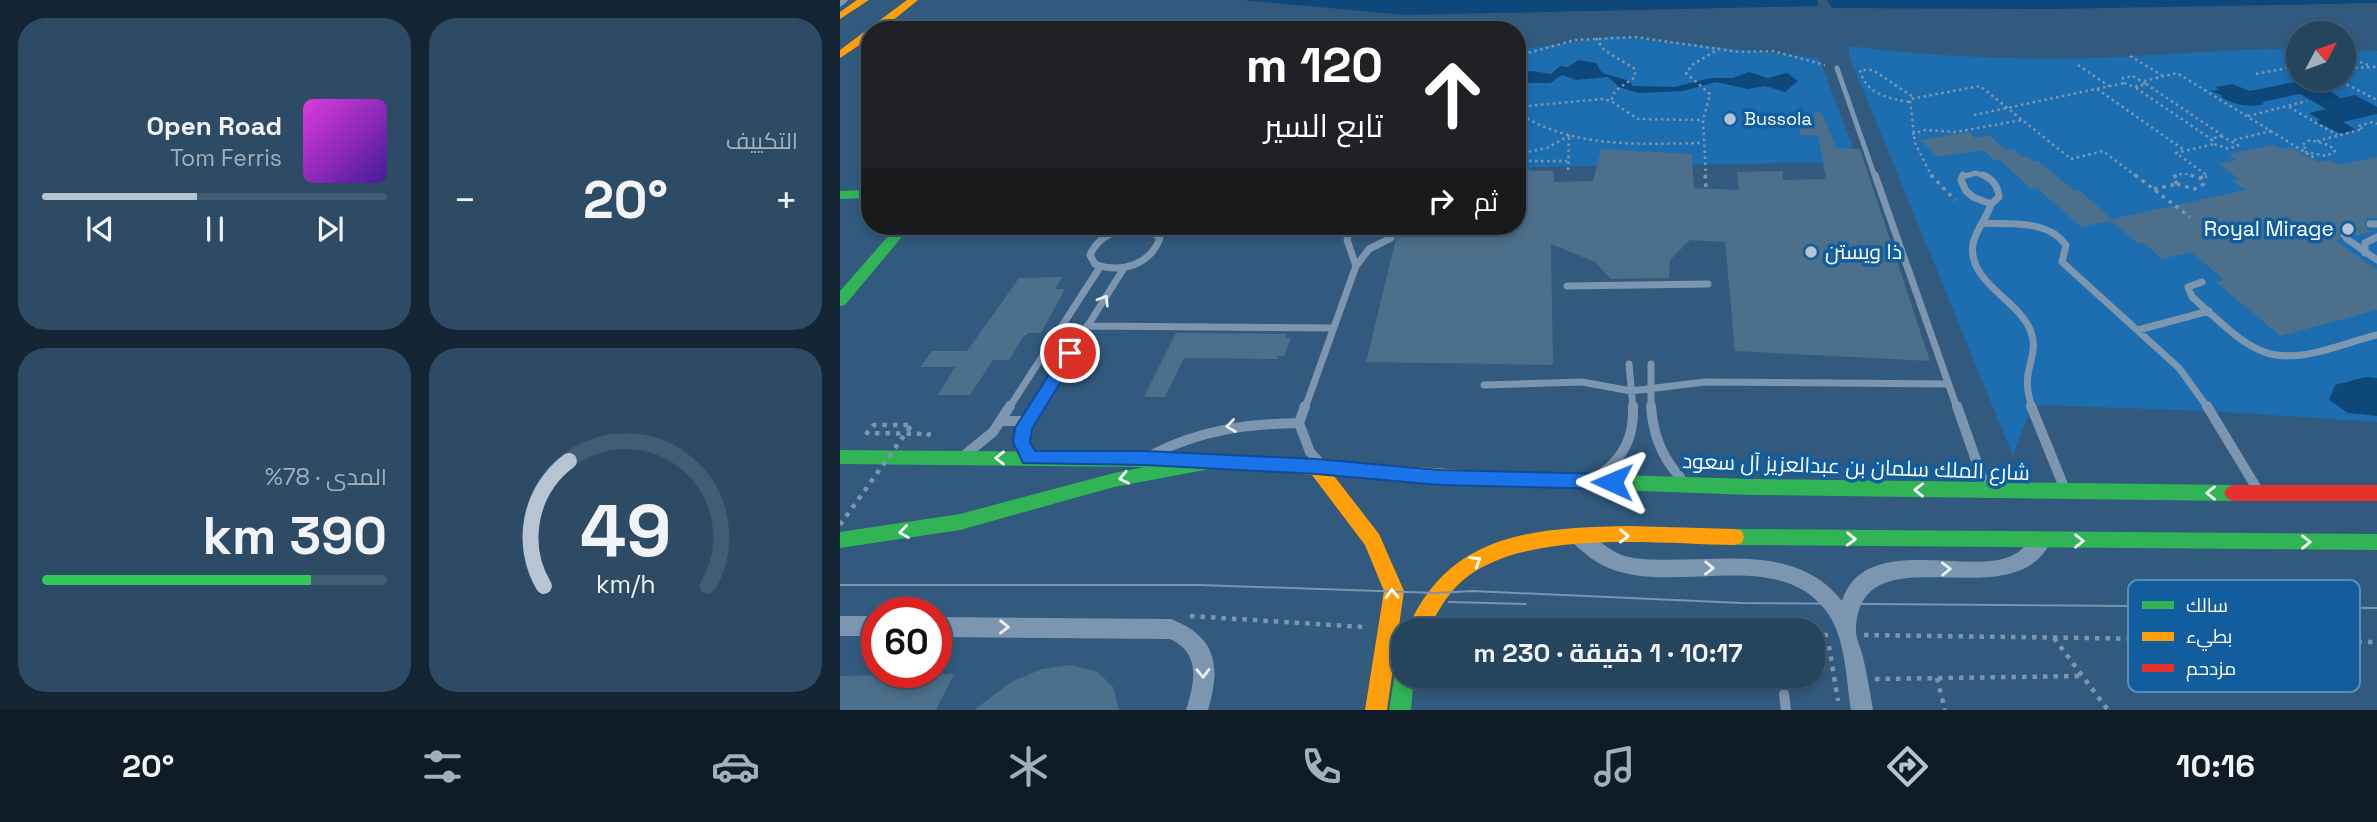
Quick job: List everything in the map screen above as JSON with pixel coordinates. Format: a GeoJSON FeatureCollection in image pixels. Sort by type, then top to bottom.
{"type":"FeatureCollection","features":[{"type":"Feature","properties":{"kind":"main road"},"geometry":{"type":"LineString","coordinates":[[840,16],[864,0]]}},
{"type":"Feature","properties":{"kind":"main road"},"geometry":{"type":"LineString","coordinates":[[886,21],[913,0]]}},
{"type":"Feature","properties":{"kind":"main road"},"geometry":{"type":"LineString","coordinates":[[840,55],[861,40]]}},
{"type":"Feature","properties":{"kind":"main road"},"geometry":{"type":"LineString","coordinates":[[840,195],[861,194]]}},
{"type":"Feature","properties":{"kind":"main road"},"geometry":{"type":"LineString","coordinates":[[842,296],[896,235]]}},
{"type":"Feature","properties":{"kind":"main road"},"geometry":{"type":"LineString","coordinates":[[840,457],[1146,458],[1215,461]]}},
{"type":"Feature","properties":{"kind":"main road","name":"شارع الملك سلمان بن عبدالعزيز آل سعود"},"geometry":{"type":"LineString","coordinates":[[840,540],[960,522],[1114,480],[1215,461],[1440,477],[1753,487],[2067,493],[2377,493]]}},
{"type":"Feature","properties":{"kind":"main road"},"geometry":{"type":"LineString","coordinates":[[1324,468],[1366,531],[1389,573],[1394,591],[1376,710]]}},
{"type":"Feature","properties":{"kind":"main road"},"geometry":{"type":"LineString","coordinates":[[1424,618],[1436,593],[1471,563],[1493,551],[1555,536],[2377,542]]}},
{"type":"Feature","properties":{"kind":"main road"},"geometry":{"type":"LineString","coordinates":[[1400,710],[1402,688]]}},
{"type":"Feature","properties":{"kind":"street"},"geometry":{"type":"LineString","coordinates":[[1578,536],[1600,557],[1630,567],[1772,568],[1805,580],[1832,603],[1838,635],[1856,679],[1862,710]]}},
{"type":"Feature","properties":{"kind":"street"},"geometry":{"type":"LineString","coordinates":[[1838,635],[1850,603],[1858,589],[1870,579],[1902,569],[1996,568],[2017,564],[2032,555],[2042,541]]}},
{"type":"Feature","properties":{"kind":"street"},"geometry":{"type":"LineString","coordinates":[[840,626],[861,626]]}},
{"type":"Feature","properties":{"kind":"street"},"geometry":{"type":"LineString","coordinates":[[952,627],[1171,629],[1190,636],[1201,652],[1205,673],[1197,710]]}},
{"type":"Feature","properties":{"kind":"lane"},"geometry":{"type":"LineString","coordinates":[[840,4],[845,0]]}},
{"type":"Feature","properties":{"kind":"lane"},"geometry":{"type":"LineString","coordinates":[[1837,68],[1987,492]]}},
{"type":"Feature","properties":{"kind":"lane"},"geometry":{"type":"LineString","coordinates":[[1991,204],[1966,191],[1961,180],[1964,176],[1979,173],[1993,181],[1999,191],[1999,197],[1991,204],[1973,241],[1973,254],[1990,285],[2018,310],[2034,336],[2035,350],[2027,389],[2067,493]]}},
{"type":"Feature","properties":{"kind":"lane"},"geometry":{"type":"LineString","coordinates":[[1983,221],[2040,227],[2058,234],[2066,245],[2062,256],[2067,268],[2166,355],[2201,396],[2260,493]]}},
{"type":"Feature","properties":{"kind":"lane"},"geometry":{"type":"LineString","coordinates":[[2350,229],[2345,233],[2346,237],[2377,260]]}},
{"type":"Feature","properties":{"kind":"lane"},"geometry":{"type":"LineString","coordinates":[[1108,235],[1093,246],[1091,260],[1100,267],[1124,268],[1150,256],[1158,247],[1160,238],[1158,235]]}},
{"type":"Feature","properties":{"kind":"lane"},"geometry":{"type":"LineString","coordinates":[[1349,235],[1347,240],[1356,266]]}},
{"type":"Feature","properties":{"kind":"lane"},"geometry":{"type":"LineString","coordinates":[[2365,253],[2365,243],[2377,237]]}},
{"type":"Feature","properties":{"kind":"lane"},"geometry":{"type":"LineString","coordinates":[[1324,468],[1310,452],[1299,423],[1356,266],[1369,248],[1391,238]]}},
{"type":"Feature","properties":{"kind":"lane"},"geometry":{"type":"LineString","coordinates":[[960,458],[983,442],[1000,421],[1100,267]]}},
{"type":"Feature","properties":{"kind":"lane"},"geometry":{"type":"LineString","coordinates":[[1029,458],[1022,442],[1027,421],[1124,268]]}},
{"type":"Feature","properties":{"kind":"lane"},"geometry":{"type":"LineString","coordinates":[[2202,282],[2188,287],[2188,292],[2256,347],[2275,355],[2292,355],[2377,335]]}},
{"type":"Feature","properties":{"kind":"lane"},"geometry":{"type":"LineString","coordinates":[[1567,286],[1708,284]]}},
{"type":"Feature","properties":{"kind":"lane"},"geometry":{"type":"LineString","coordinates":[[2138,330],[2209,311]]}},
{"type":"Feature","properties":{"kind":"lane"},"geometry":{"type":"LineString","coordinates":[[1060,329],[1334,328]]}},
{"type":"Feature","properties":{"kind":"lane"},"geometry":{"type":"LineString","coordinates":[[1587,481],[1613,467],[1631,443],[1633,435],[1629,364]]}},
{"type":"Feature","properties":{"kind":"lane"},"geometry":{"type":"LineString","coordinates":[[1651,364],[1656,444],[1671,470],[1688,483]]}},
{"type":"Feature","properties":{"kind":"lane"},"geometry":{"type":"LineString","coordinates":[[1484,385],[1581,382],[1631,391],[1705,382],[1947,384]]}},
{"type":"Feature","properties":{"kind":"lane"},"geometry":{"type":"LineString","coordinates":[[1000,421],[1027,421]]}},
{"type":"Feature","properties":{"kind":"lane"},"geometry":{"type":"LineString","coordinates":[[1146,458],[1182,439],[1219,428],[1299,423]]}},
{"type":"Feature","properties":{"kind":"lane"},"geometry":{"type":"LineString","coordinates":[[1784,694],[1786,710]]}},
{"type":"Feature","properties":{"kind":"path"},"geometry":{"type":"LineString","coordinates":[[1596,37],[1604,50],[1635,69],[1636,74],[1619,87],[1611,101]]}},
{"type":"Feature","properties":{"kind":"path"},"geometry":{"type":"LineString","coordinates":[[1526,54],[1596,37],[1649,38],[1739,52],[1785,52],[1837,68]]}},
{"type":"Feature","properties":{"kind":"path"},"geometry":{"type":"LineString","coordinates":[[1706,187],[1703,120],[1710,94],[1688,78],[1687,68],[1709,58],[1720,48]]}},
{"type":"Feature","properties":{"kind":"path"},"geometry":{"type":"LineString","coordinates":[[2130,56],[2163,76]]}},
{"type":"Feature","properties":{"kind":"path"},"geometry":{"type":"LineString","coordinates":[[2356,61],[2368,65],[2368,68]]}},
{"type":"Feature","properties":{"kind":"path"},"geometry":{"type":"LineString","coordinates":[[2078,65],[2109,86]]}},
{"type":"Feature","properties":{"kind":"path"},"geometry":{"type":"LineString","coordinates":[[2356,68],[2377,67]]}},
{"type":"Feature","properties":{"kind":"path"},"geometry":{"type":"LineString","coordinates":[[2256,75],[2286,69]]}},
{"type":"Feature","properties":{"kind":"path"},"geometry":{"type":"LineString","coordinates":[[1909,102],[1871,91],[1860,70],[1873,70],[1913,97]]}},
{"type":"Feature","properties":{"kind":"path"},"geometry":{"type":"LineString","coordinates":[[2134,87],[2177,73],[2316,159]]}},
{"type":"Feature","properties":{"kind":"path"},"geometry":{"type":"LineString","coordinates":[[2124,83],[2122,80],[2127,76],[2145,82],[2238,145],[2234,149],[2214,144],[2176,153],[2208,176],[2200,178],[2178,173],[2173,177],[2177,184]]}},
{"type":"Feature","properties":{"kind":"path"},"geometry":{"type":"LineString","coordinates":[[1974,115],[2124,83],[2211,139],[2214,144]]}},
{"type":"Feature","properties":{"kind":"path"},"geometry":{"type":"LineString","coordinates":[[1983,221],[1958,203],[1931,177],[1920,162],[1912,134],[1909,102],[1913,97],[1980,86],[2071,159],[2103,151],[2190,217]]}},
{"type":"Feature","properties":{"kind":"path"},"geometry":{"type":"LineString","coordinates":[[2096,89],[2185,151]]}},
{"type":"Feature","properties":{"kind":"path"},"geometry":{"type":"LineString","coordinates":[[2356,89],[2377,100]]}},
{"type":"Feature","properties":{"kind":"path"},"geometry":{"type":"LineString","coordinates":[[1526,106],[1593,99],[1611,101],[1639,119],[1703,120]]}},
{"type":"Feature","properties":{"kind":"path"},"geometry":{"type":"LineString","coordinates":[[2247,116],[2307,101]]}},
{"type":"Feature","properties":{"kind":"path"},"geometry":{"type":"LineString","coordinates":[[2287,106],[2338,136]]}},
{"type":"Feature","properties":{"kind":"path"},"geometry":{"type":"LineString","coordinates":[[1526,118],[1542,128],[1625,143],[1703,143]]}},
{"type":"Feature","properties":{"kind":"path"},"geometry":{"type":"LineString","coordinates":[[1912,134],[1925,130],[1955,132],[2022,120]]}},
{"type":"Feature","properties":{"kind":"path"},"geometry":{"type":"LineString","coordinates":[[2306,152],[2303,142],[2363,130],[2357,126],[2373,122],[2377,124]]}},
{"type":"Feature","properties":{"kind":"path"},"geometry":{"type":"LineString","coordinates":[[2234,140],[2271,131]]}},
{"type":"Feature","properties":{"kind":"path"},"geometry":{"type":"LineString","coordinates":[[1526,152],[1547,148],[1570,135]]}},
{"type":"Feature","properties":{"kind":"path"},"geometry":{"type":"LineString","coordinates":[[1568,170],[1570,135]]}},
{"type":"Feature","properties":{"kind":"path"},"geometry":{"type":"LineString","coordinates":[[2211,139],[2224,136]]}},
{"type":"Feature","properties":{"kind":"path"},"geometry":{"type":"LineString","coordinates":[[2306,152],[2320,156],[2334,154],[2333,148],[2317,141]]}},
{"type":"Feature","properties":{"kind":"path"},"geometry":{"type":"LineString","coordinates":[[1526,162],[1567,161]]}},
{"type":"Feature","properties":{"kind":"path"},"geometry":{"type":"LineString","coordinates":[[2154,189],[2177,184],[2200,189],[2204,184],[2200,178]]}},
{"type":"Feature","properties":{"kind":"path"},"geometry":{"type":"LineString","coordinates":[[840,526],[908,430],[912,425],[874,425],[867,433],[918,434]]}},
{"type":"Feature","properties":{"kind":"path"},"geometry":{"type":"LineString","coordinates":[[1277,623],[1388,629]]}},
{"type":"Feature","properties":{"kind":"path"},"geometry":{"type":"LineString","coordinates":[[1825,635],[2128,639]]}},
{"type":"Feature","properties":{"kind":"path"},"geometry":{"type":"LineString","coordinates":[[1838,635],[1839,710]]}},
{"type":"Feature","properties":{"kind":"path"},"geometry":{"type":"LineString","coordinates":[[2054,638],[2108,710]]}},
{"type":"Feature","properties":{"kind":"path"},"geometry":{"type":"LineString","coordinates":[[1856,679],[2083,676]]}},
{"type":"Feature","properties":{"kind":"path"},"geometry":{"type":"LineString","coordinates":[[1937,678],[1945,710]]}},
{"type":"Feature","properties":{"kind":"shaded area"},"geometry":{"type":"Polygon","coordinates":[[[1242,0],[1817,0],[1819,6],[1405,15],[1242,0]]]}},
{"type":"Feature","properties":{"kind":"shaded area"},"geometry":{"type":"Polygon","coordinates":[[[1827,0],[2377,0],[2377,3],[2052,9],[1832,8],[1827,0]]]}},
{"type":"Feature","properties":{"kind":"shaded area"},"geometry":{"type":"Polygon","coordinates":[[[1615,36],[1819,58],[1858,162],[1531,167],[1526,200],[1526,49],[1615,36]]]}},
{"type":"Feature","properties":{"kind":"shaded area"},"geometry":{"type":"Polygon","coordinates":[[[1848,46],[1938,55],[2029,58],[2286,49],[2286,91],[2356,91],[2356,50],[2377,51],[2377,422],[2210,411],[2032,405],[2013,456],[1850,58],[1848,46]]]}},
{"type":"Feature","properties":{"kind":"shaded area"},"geometry":{"type":"Polygon","coordinates":[[[1579,60],[1596,63],[1602,73],[1630,81],[1633,86],[1674,87],[1711,78],[1733,78],[1749,72],[1768,78],[1787,73],[1798,81],[1785,92],[1765,86],[1748,89],[1716,82],[1683,91],[1638,93],[1619,87],[1608,77],[1576,80],[1562,75],[1550,83],[1526,83],[1526,72],[1551,74],[1560,66],[1568,67],[1579,60]]]}},
{"type":"Feature","properties":{"kind":"shaded area"},"geometry":{"type":"Polygon","coordinates":[[[2232,84],[2250,91],[2286,84],[2286,91],[2329,91],[2341,98],[2355,95],[2377,107],[2377,114],[2343,122],[2356,130],[2342,134],[2316,122],[2320,120],[2309,113],[2326,109],[2300,94],[2247,106],[2211,91],[2219,90],[2216,87],[2232,84]]]}},
{"type":"Feature","properties":{"kind":"shaded area"},"geometry":{"type":"Polygon","coordinates":[[[2366,377],[2377,378],[2377,416],[2348,413],[2329,400],[2335,385],[2366,377]]]}},
{"type":"Feature","properties":{"kind":"building","name":"ذا ويستن"},"geometry":{"type":"Polygon","coordinates":[[[1821,111],[1836,148],[1860,149],[1930,361],[1735,351],[1725,242],[1690,240],[1670,260],[1669,278],[1611,279],[1595,262],[1551,244],[1553,365],[1366,362],[1397,235],[1526,235],[1526,170],[1553,171],[1554,182],[1593,181],[1601,149],[1692,154],[1694,188],[1739,190],[1737,172],[1783,171],[1783,180],[1826,179],[1818,135],[1801,135],[1795,120],[1815,119],[1814,113],[1821,111]]]}},
{"type":"Feature","properties":{"kind":"building"},"geometry":{"type":"Polygon","coordinates":[[[1970,132],[1975,138],[1989,135],[2006,150],[2013,149],[2022,157],[2027,156],[2034,162],[2038,161],[2075,191],[2079,190],[2112,219],[2245,190],[2231,180],[2239,179],[2219,164],[2237,160],[2228,154],[2274,145],[2281,149],[2291,147],[2317,162],[2329,160],[2338,165],[2377,157],[2377,218],[2368,218],[2364,223],[2368,230],[2377,231],[2354,236],[2356,227],[2349,223],[2339,231],[2340,240],[2336,241],[2377,270],[2377,310],[2280,336],[2216,282],[2224,280],[2191,252],[2162,259],[2144,243],[2138,244],[2111,221],[2081,227],[2037,188],[2031,189],[2000,160],[1995,161],[1983,150],[1938,157],[1920,140],[1970,132]]]}},
{"type":"Feature","properties":{"kind":"building"},"geometry":{"type":"Polygon","coordinates":[[[1062,277],[1055,289],[1065,289],[1041,333],[1029,333],[1023,337],[1009,360],[993,360],[970,395],[938,395],[955,367],[920,367],[932,351],[967,351],[1019,278],[1062,277]]]}},
{"type":"Feature","properties":{"kind":"building"},"geometry":{"type":"Polygon","coordinates":[[[1176,333],[1287,334],[1285,338],[1291,338],[1284,356],[1278,356],[1277,359],[1184,358],[1165,397],[1144,397],[1176,333]]]}},
{"type":"Feature","properties":{"kind":"building"},"geometry":{"type":"Polygon","coordinates":[[[1070,665],[1098,672],[1113,687],[1119,710],[974,710],[1011,682],[1042,669],[1070,665]]]}},
{"type":"Feature","properties":{"kind":"building"},"geometry":{"type":"Polygon","coordinates":[[[840,676],[861,676],[861,688],[947,688],[936,710],[840,710],[840,676]]]}},
{"type":"Feature","properties":{"kind":"tram line"},"geometry":{"type":"LineString","coordinates":[[840,585],[1200,585],[1436,593],[1472,591],[1742,603],[2128,606]]}},
{"type":"Feature","properties":{"kind":"tram line"},"geometry":{"type":"LineString","coordinates":[[1449,602],[1526,604]]}},
{"type":"Feature","properties":{"kind":"tram line"},"geometry":{"type":"LineString","coordinates":[[2360,608],[2377,608]]}},
{"type":"Feature","properties":{"kind":"traffic: fast"},"geometry":{"type":"LineString","coordinates":[[840,195],[861,194]]}},
{"type":"Feature","properties":{"kind":"traffic: fast"},"geometry":{"type":"LineString","coordinates":[[840,301],[896,235]]}},
{"type":"Feature","properties":{"kind":"traffic: fast"},"geometry":{"type":"LineString","coordinates":[[840,457],[1195,460]]}},
{"type":"Feature","properties":{"kind":"traffic: fast"},"geometry":{"type":"LineString","coordinates":[[840,540],[960,522],[1114,480],[1215,461],[1261,464]]}},
{"type":"Feature","properties":{"kind":"traffic: fast"},"geometry":{"type":"LineString","coordinates":[[1479,478],[1753,487],[2233,493]]}},
{"type":"Feature","properties":{"kind":"traffic: fast"},"geometry":{"type":"LineString","coordinates":[[1735,537],[2377,542]]}},
{"type":"Feature","properties":{"kind":"traffic: fast"},"geometry":{"type":"LineString","coordinates":[[1400,710],[1402,688]]}},
{"type":"Feature","properties":{"kind":"traffic: slow"},"geometry":{"type":"LineString","coordinates":[[840,16],[864,0]]}},
{"type":"Feature","properties":{"kind":"traffic: slow"},"geometry":{"type":"LineString","coordinates":[[886,21],[913,0]]}},
{"type":"Feature","properties":{"kind":"traffic: slow"},"geometry":{"type":"LineString","coordinates":[[840,55],[861,40]]}},
{"type":"Feature","properties":{"kind":"traffic: slow"},"geometry":{"type":"LineString","coordinates":[[1261,464],[1479,478]]}},
{"type":"Feature","properties":{"kind":"traffic: slow"},"geometry":{"type":"LineString","coordinates":[[1316,466],[1372,540],[1394,591],[1376,710]]}},
{"type":"Feature","properties":{"kind":"traffic: slow"},"geometry":{"type":"LineString","coordinates":[[1424,618],[1439,592],[1457,573],[1484,557],[1516,545],[1590,535],[1735,537]]}},
{"type":"Feature","properties":{"kind":"traffic: jam"},"geometry":{"type":"LineString","coordinates":[[2233,493],[2377,493]]}},
{"type":"Feature","properties":{"kind":"place","name":"Bussola"},"geometry":{"type":"Point","coordinates":[1730,119]}},
{"type":"Feature","properties":{"kind":"place","name":"Royal Mirage"},"geometry":{"type":"Point","coordinates":[2348,229]}},
{"type":"Feature","properties":{"kind":"place","name":"ذا ويستن"},"geometry":{"type":"Point","coordinates":[1811,252]}},
{"type":"Feature","properties":{"kind":"route"},"geometry":{"type":"LineString","coordinates":[[1070,353],[1024,428],[1023,448],[1029,458],[1146,458],[1316,466],[1440,477],[1612,482]]}}]}
